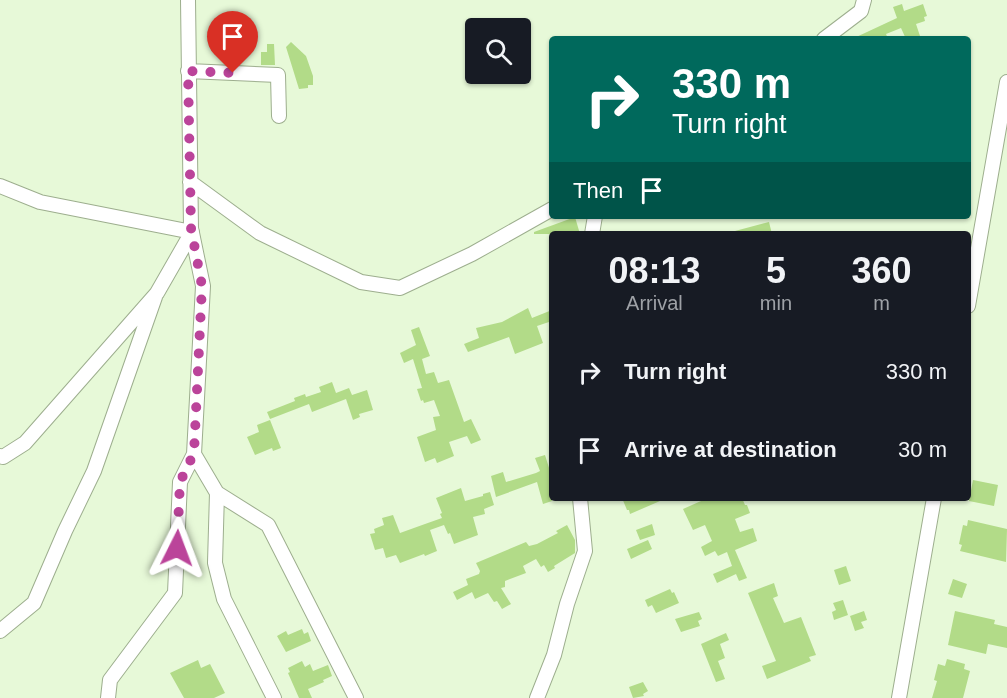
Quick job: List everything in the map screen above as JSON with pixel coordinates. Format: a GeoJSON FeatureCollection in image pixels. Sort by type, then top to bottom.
{"type":"FeatureCollection","features":[{"type":"Feature","properties":{"kind":"street"},"geometry":{"type":"LineString","coordinates":[[108,698],[110,680],[175,593],[180,482],[194,453],[202,286],[192,232],[188,0]]}},
{"type":"Feature","properties":{"kind":"street"},"geometry":{"type":"LineString","coordinates":[[829,36],[861,11],[864,0]]}},
{"type":"Feature","properties":{"kind":"street"},"geometry":{"type":"LineString","coordinates":[[188,71],[278,75],[279,116]]}},
{"type":"Feature","properties":{"kind":"street"},"geometry":{"type":"LineString","coordinates":[[971,289],[1007,82]]}},
{"type":"Feature","properties":{"kind":"street"},"geometry":{"type":"LineString","coordinates":[[190,183],[260,233],[361,282],[400,288],[472,254],[549,211]]}},
{"type":"Feature","properties":{"kind":"street"},"geometry":{"type":"LineString","coordinates":[[0,186],[40,202],[192,232]]}},
{"type":"Feature","properties":{"kind":"street"},"geometry":{"type":"LineString","coordinates":[[0,631],[34,603],[94,471],[157,292],[192,232]]}},
{"type":"Feature","properties":{"kind":"street"},"geometry":{"type":"LineString","coordinates":[[0,456],[3,457],[25,443],[157,292]]}},
{"type":"Feature","properties":{"kind":"street"},"geometry":{"type":"LineString","coordinates":[[194,453],[217,493],[268,525],[356,698]]}},
{"type":"Feature","properties":{"kind":"street"},"geometry":{"type":"LineString","coordinates":[[217,493],[215,563],[224,599],[274,698]]}},
{"type":"Feature","properties":{"kind":"street"},"geometry":{"type":"LineString","coordinates":[[537,698],[554,655],[567,604],[585,551],[580,501]]}},
{"type":"Feature","properties":{"kind":"street"},"geometry":{"type":"LineString","coordinates":[[899,698],[933,501]]}},
{"type":"Feature","properties":{"kind":"building"},"geometry":{"type":"Polygon","coordinates":[[[902,4],[904,11],[923,4],[927,16],[924,17],[925,21],[916,24],[920,36],[905,36],[901,28],[886,34],[887,36],[858,36],[897,18],[893,7],[902,4]]]}},
{"type":"Feature","properties":{"kind":"building"},"geometry":{"type":"Polygon","coordinates":[[[291,42],[306,56],[313,76],[313,85],[308,85],[308,88],[299,89],[286,47],[291,42]]]}},
{"type":"Feature","properties":{"kind":"building"},"geometry":{"type":"Polygon","coordinates":[[[267,44],[274,44],[275,65],[261,65],[261,52],[267,52],[267,44]]]}},
{"type":"Feature","properties":{"kind":"building"},"geometry":{"type":"Polygon","coordinates":[[[570,219],[576,219],[579,231],[549,231],[549,234],[534,234],[534,232],[570,219]]]}},
{"type":"Feature","properties":{"kind":"building"},"geometry":{"type":"Polygon","coordinates":[[[769,222],[771,231],[735,231],[769,222]]]}},
{"type":"Feature","properties":{"kind":"building"},"geometry":{"type":"Polygon","coordinates":[[[528,308],[532,318],[549,311],[549,322],[537,326],[543,343],[515,354],[509,337],[468,352],[464,344],[479,338],[476,328],[502,322],[528,308]]]}},
{"type":"Feature","properties":{"kind":"building"},"geometry":{"type":"Polygon","coordinates":[[[419,327],[430,356],[422,359],[426,374],[434,372],[438,383],[449,380],[464,422],[471,419],[481,440],[471,444],[467,436],[449,442],[454,456],[437,463],[435,458],[425,462],[417,437],[436,430],[433,417],[440,416],[434,400],[424,403],[423,400],[421,401],[417,389],[422,388],[413,359],[404,363],[400,353],[416,345],[411,330],[419,327]]]}},
{"type":"Feature","properties":{"kind":"building"},"geometry":{"type":"Polygon","coordinates":[[[332,382],[336,393],[349,388],[352,395],[367,390],[373,410],[359,414],[360,417],[353,420],[346,399],[312,412],[309,404],[270,419],[267,412],[295,401],[294,398],[321,392],[319,387],[332,382]]]}},
{"type":"Feature","properties":{"kind":"building"},"geometry":{"type":"Polygon","coordinates":[[[270,420],[281,448],[273,451],[272,448],[255,455],[247,437],[259,432],[257,425],[270,420]]]}},
{"type":"Feature","properties":{"kind":"building"},"geometry":{"type":"Polygon","coordinates":[[[545,455],[549,468],[549,501],[552,501],[543,504],[537,482],[496,497],[491,476],[503,472],[506,482],[536,473],[540,471],[535,458],[545,455]]]}},
{"type":"Feature","properties":{"kind":"building"},"geometry":{"type":"Polygon","coordinates":[[[973,480],[998,485],[994,506],[969,501],[971,501],[973,480]]]}},
{"type":"Feature","properties":{"kind":"building"},"geometry":{"type":"Polygon","coordinates":[[[461,488],[465,501],[490,492],[494,505],[484,509],[485,514],[473,517],[478,535],[454,544],[444,525],[430,530],[437,551],[400,563],[396,555],[386,558],[383,548],[375,550],[370,534],[375,533],[374,529],[384,525],[382,518],[393,515],[400,533],[442,518],[436,498],[461,488]]]}},
{"type":"Feature","properties":{"kind":"building"},"geometry":{"type":"Polygon","coordinates":[[[623,501],[660,501],[630,514],[623,501]]]}},
{"type":"Feature","properties":{"kind":"building"},"geometry":{"type":"Polygon","coordinates":[[[701,501],[743,501],[747,505],[750,513],[735,519],[740,532],[753,528],[757,541],[735,550],[747,578],[739,581],[736,574],[717,583],[713,574],[732,566],[727,552],[718,556],[715,551],[705,556],[701,547],[712,541],[705,525],[693,530],[683,509],[701,501]]]}},
{"type":"Feature","properties":{"kind":"building"},"geometry":{"type":"Polygon","coordinates":[[[968,520],[1007,529],[1006,562],[960,551],[963,525],[967,526],[968,520]]]}},
{"type":"Feature","properties":{"kind":"building"},"geometry":{"type":"Polygon","coordinates":[[[652,524],[655,535],[640,540],[636,530],[652,524]]]}},
{"type":"Feature","properties":{"kind":"building"},"geometry":{"type":"Polygon","coordinates":[[[567,525],[575,540],[575,553],[548,572],[544,565],[541,567],[536,559],[523,566],[526,573],[505,581],[505,587],[501,588],[511,604],[502,609],[488,593],[475,599],[472,592],[457,600],[453,592],[468,585],[466,579],[479,574],[476,563],[526,542],[529,546],[537,544],[558,533],[556,531],[567,525]]]}},
{"type":"Feature","properties":{"kind":"building"},"geometry":{"type":"Polygon","coordinates":[[[648,540],[652,549],[631,559],[627,549],[648,540]]]}},
{"type":"Feature","properties":{"kind":"building"},"geometry":{"type":"Polygon","coordinates":[[[846,566],[851,581],[839,585],[834,570],[846,566]]]}},
{"type":"Feature","properties":{"kind":"building"},"geometry":{"type":"Polygon","coordinates":[[[953,579],[967,584],[962,598],[948,594],[953,579]]]}},
{"type":"Feature","properties":{"kind":"building"},"geometry":{"type":"Polygon","coordinates":[[[774,583],[778,596],[773,598],[784,623],[801,617],[816,655],[809,657],[811,661],[767,679],[762,666],[776,661],[748,593],[774,583]]]}},
{"type":"Feature","properties":{"kind":"building"},"geometry":{"type":"Polygon","coordinates":[[[670,589],[679,603],[656,613],[652,605],[648,607],[645,600],[670,589]]]}},
{"type":"Feature","properties":{"kind":"building"},"geometry":{"type":"Polygon","coordinates":[[[843,600],[848,615],[834,620],[832,612],[836,610],[833,603],[843,600]]]}},
{"type":"Feature","properties":{"kind":"building"},"geometry":{"type":"Polygon","coordinates":[[[864,611],[867,620],[861,622],[864,628],[855,631],[850,616],[864,611]]]}},
{"type":"Feature","properties":{"kind":"building"},"geometry":{"type":"Polygon","coordinates":[[[955,611],[995,620],[994,624],[1007,627],[1007,648],[988,644],[986,654],[948,645],[955,611]]]}},
{"type":"Feature","properties":{"kind":"building"},"geometry":{"type":"Polygon","coordinates":[[[699,612],[702,619],[698,621],[700,626],[681,632],[675,619],[699,612]]]}},
{"type":"Feature","properties":{"kind":"building"},"geometry":{"type":"Polygon","coordinates":[[[302,629],[304,634],[308,632],[311,641],[286,652],[277,636],[286,631],[288,635],[302,629]]]}},
{"type":"Feature","properties":{"kind":"building"},"geometry":{"type":"Polygon","coordinates":[[[726,633],[729,640],[720,644],[725,658],[718,661],[725,679],[716,682],[701,644],[726,633]]]}},
{"type":"Feature","properties":{"kind":"building"},"geometry":{"type":"Polygon","coordinates":[[[947,659],[965,664],[964,669],[970,671],[963,698],[932,698],[937,681],[934,680],[938,664],[945,666],[947,659]]]}},
{"type":"Feature","properties":{"kind":"building"},"geometry":{"type":"Polygon","coordinates":[[[198,660],[201,668],[210,664],[225,693],[214,698],[184,698],[170,673],[198,660]]]}},
{"type":"Feature","properties":{"kind":"building"},"geometry":{"type":"Polygon","coordinates":[[[302,661],[305,667],[310,664],[313,671],[328,665],[332,676],[308,689],[312,698],[299,698],[288,673],[290,672],[288,668],[302,661]]]}},
{"type":"Feature","properties":{"kind":"building"},"geometry":{"type":"Polygon","coordinates":[[[643,682],[648,691],[643,694],[644,696],[633,698],[629,687],[643,682]]]}},
{"type":"Feature","properties":{"kind":"route"},"geometry":{"type":"LineString","coordinates":[[177,548],[180,482],[194,453],[202,286],[191,228],[188,71],[233,73]]}}]}
